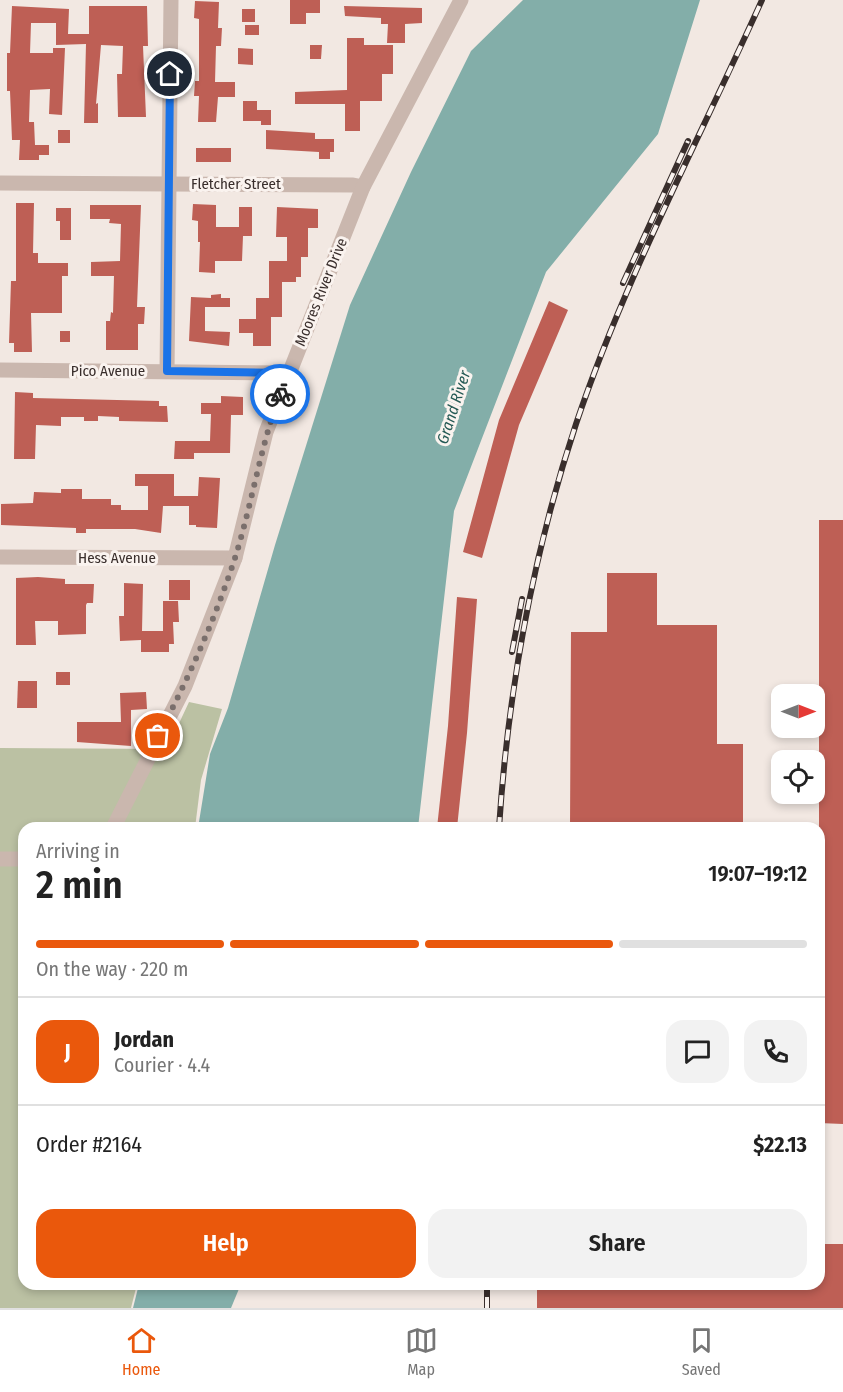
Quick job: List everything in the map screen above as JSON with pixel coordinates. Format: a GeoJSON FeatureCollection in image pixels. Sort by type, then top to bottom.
{"type":"FeatureCollection","features":[{"type":"Feature","properties":{"kind":"street"},"geometry":{"type":"LineString","coordinates":[[167,371],[171,0]]}},
{"type":"Feature","properties":{"kind":"street","name":"Moores River Drive"},"geometry":{"type":"LineString","coordinates":[[116,822],[185,686],[235,558],[266,432],[363,187],[461,0]]}},
{"type":"Feature","properties":{"kind":"street","name":"Fletcher Street"},"geometry":{"type":"LineString","coordinates":[[0,183],[353,185],[363,187]]}},
{"type":"Feature","properties":{"kind":"street","name":"Pico Avenue"},"geometry":{"type":"LineString","coordinates":[[0,370],[288,373]]}},
{"type":"Feature","properties":{"kind":"street","name":"Hess Avenue"},"geometry":{"type":"LineString","coordinates":[[0,557],[235,558]]}},
{"type":"Feature","properties":{"kind":"street"},"geometry":{"type":"LineString","coordinates":[[0,859],[18,859]]}},
{"type":"Feature","properties":{"kind":"green space"},"geometry":{"type":"Polygon","coordinates":[[[189,702],[222,709],[201,780],[196,822],[18,822],[18,1290],[136,1290],[131,1308],[0,1308],[0,748],[167,749],[189,702]]]}},
{"type":"Feature","properties":{"kind":"water","name":"Grand River"},"geometry":{"type":"Polygon","coordinates":[[[523,0],[700,0],[658,134],[546,272],[454,511],[419,822],[199,822],[210,754],[228,708],[275,545],[350,305],[411,172],[471,51],[523,0]]]}},
{"type":"Feature","properties":{"kind":"water"},"geometry":{"type":"Polygon","coordinates":[[[138,1290],[238,1290],[231,1308],[133,1308],[138,1290]]]}},
{"type":"Feature","properties":{"kind":"building"},"geometry":{"type":"Polygon","coordinates":[[[290,0],[320,0],[320,13],[306,13],[306,24],[290,24],[290,0]]]}},
{"type":"Feature","properties":{"kind":"building"},"geometry":{"type":"Polygon","coordinates":[[[195,1],[219,2],[218,28],[222,28],[221,46],[216,46],[215,82],[235,82],[235,97],[218,97],[216,122],[198,122],[199,96],[194,96],[195,81],[199,81],[199,19],[194,18],[195,1]]]}},
{"type":"Feature","properties":{"kind":"building"},"geometry":{"type":"Polygon","coordinates":[[[12,6],[69,9],[68,34],[89,34],[89,6],[147,6],[148,46],[143,46],[146,117],[118,117],[117,74],[122,74],[123,46],[101,45],[96,104],[98,103],[98,123],[84,123],[86,44],[56,45],[56,23],[31,23],[30,53],[53,53],[53,48],[65,48],[62,115],[49,114],[50,89],[30,90],[29,122],[34,122],[35,145],[49,145],[49,155],[39,155],[39,160],[19,160],[20,140],[12,140],[10,91],[7,91],[7,53],[10,53],[12,6]]]}},
{"type":"Feature","properties":{"kind":"building"},"geometry":{"type":"Polygon","coordinates":[[[344,6],[422,8],[422,23],[405,24],[405,43],[387,43],[388,24],[381,24],[381,18],[345,16],[344,6]]]}},
{"type":"Feature","properties":{"kind":"building"},"geometry":{"type":"Polygon","coordinates":[[[242,9],[255,9],[255,22],[242,22],[242,9]]]}},
{"type":"Feature","properties":{"kind":"building"},"geometry":{"type":"Polygon","coordinates":[[[245,25],[259,25],[259,35],[245,35],[245,25]]]}},
{"type":"Feature","properties":{"kind":"building"},"geometry":{"type":"Polygon","coordinates":[[[347,38],[364,38],[364,45],[393,45],[393,74],[382,74],[382,101],[360,101],[360,131],[345,131],[345,104],[295,104],[295,92],[347,90],[347,38]]]}},
{"type":"Feature","properties":{"kind":"building"},"geometry":{"type":"Polygon","coordinates":[[[310,45],[322,45],[321,59],[310,59],[310,45]]]}},
{"type":"Feature","properties":{"kind":"building"},"geometry":{"type":"Polygon","coordinates":[[[238,48],[253,49],[253,65],[238,64],[238,48]]]}},
{"type":"Feature","properties":{"kind":"building"},"geometry":{"type":"Polygon","coordinates":[[[243,101],[257,101],[257,110],[271,110],[271,125],[261,125],[261,121],[243,121],[243,101]]]}},
{"type":"Feature","properties":{"kind":"building"},"geometry":{"type":"Polygon","coordinates":[[[58,130],[70,130],[70,143],[58,143],[58,130]]]}},
{"type":"Feature","properties":{"kind":"building"},"geometry":{"type":"Polygon","coordinates":[[[266,130],[315,133],[315,139],[334,139],[334,152],[330,152],[330,159],[319,159],[319,152],[266,149],[266,130]]]}},
{"type":"Feature","properties":{"kind":"building"},"geometry":{"type":"Polygon","coordinates":[[[196,148],[231,148],[231,162],[196,162],[196,148]]]}},
{"type":"Feature","properties":{"kind":"building"},"geometry":{"type":"Polygon","coordinates":[[[16,203],[34,203],[33,253],[38,253],[38,263],[68,263],[68,276],[62,276],[62,313],[31,313],[32,352],[14,352],[14,343],[9,343],[11,281],[16,281],[16,203]]]}},
{"type":"Feature","properties":{"kind":"building"},"geometry":{"type":"Polygon","coordinates":[[[193,204],[216,205],[216,227],[239,227],[239,207],[252,207],[252,236],[243,236],[242,261],[215,261],[215,273],[199,272],[200,242],[198,242],[198,221],[192,220],[193,204]]]}},
{"type":"Feature","properties":{"kind":"building"},"geometry":{"type":"Polygon","coordinates":[[[90,205],[141,205],[137,307],[145,307],[144,324],[138,324],[138,350],[106,350],[106,321],[110,321],[111,312],[113,313],[114,276],[91,276],[91,262],[120,261],[121,224],[109,223],[110,219],[90,219],[90,205]]]}},
{"type":"Feature","properties":{"kind":"building"},"geometry":{"type":"Polygon","coordinates":[[[277,207],[318,209],[318,228],[308,228],[308,257],[301,257],[301,277],[296,277],[296,282],[282,282],[282,317],[271,317],[271,346],[253,346],[253,333],[239,333],[239,319],[256,319],[256,298],[269,298],[269,261],[287,261],[287,237],[276,237],[277,207]]]}},
{"type":"Feature","properties":{"kind":"building"},"geometry":{"type":"Polygon","coordinates":[[[56,208],[71,208],[71,240],[60,240],[60,221],[56,221],[56,208]]]}},
{"type":"Feature","properties":{"kind":"building"},"geometry":{"type":"Polygon","coordinates":[[[221,294],[221,298],[230,298],[230,307],[205,307],[205,331],[230,332],[229,346],[189,341],[191,297],[211,298],[211,295],[221,294]]]}},
{"type":"Feature","properties":{"kind":"building"},"geometry":{"type":"Polygon","coordinates":[[[549,301],[568,310],[519,425],[482,558],[463,552],[499,420],[549,301]]]}},
{"type":"Feature","properties":{"kind":"building"},"geometry":{"type":"Polygon","coordinates":[[[60,331],[70,331],[70,342],[60,342],[60,331]]]}},
{"type":"Feature","properties":{"kind":"building"},"geometry":{"type":"Polygon","coordinates":[[[15,392],[33,393],[33,398],[159,401],[159,406],[167,406],[168,422],[119,421],[119,417],[98,416],[98,421],[84,421],[84,417],[61,417],[61,426],[36,425],[35,459],[14,459],[15,392]]]}},
{"type":"Feature","properties":{"kind":"building"},"geometry":{"type":"Polygon","coordinates":[[[221,396],[243,397],[243,415],[231,415],[230,453],[194,453],[194,459],[174,459],[175,441],[210,441],[211,414],[201,414],[201,403],[221,403],[221,396]]]}},
{"type":"Feature","properties":{"kind":"building"},"geometry":{"type":"Polygon","coordinates":[[[135,474],[174,474],[174,496],[198,496],[199,477],[220,478],[217,528],[189,525],[189,506],[163,506],[161,533],[135,529],[86,529],[86,533],[76,533],[76,528],[1,525],[1,504],[33,503],[34,492],[61,493],[61,489],[82,489],[82,499],[111,499],[111,505],[121,505],[121,510],[148,510],[148,486],[135,486],[135,474]]]}},
{"type":"Feature","properties":{"kind":"building"},"geometry":{"type":"Polygon","coordinates":[[[819,520],[843,520],[843,1124],[825,1123],[825,822],[819,822],[819,804],[825,804],[825,750],[819,750],[819,738],[825,738],[825,684],[819,684],[819,520]]]}},
{"type":"Feature","properties":{"kind":"building"},"geometry":{"type":"Polygon","coordinates":[[[607,573],[657,573],[657,625],[717,625],[717,744],[743,744],[743,822],[570,822],[571,632],[607,632],[607,573]]]}},
{"type":"Feature","properties":{"kind":"building"},"geometry":{"type":"Polygon","coordinates":[[[16,578],[65,579],[65,584],[94,584],[93,603],[86,605],[86,634],[58,635],[58,621],[35,621],[36,645],[16,645],[16,578]]]}},
{"type":"Feature","properties":{"kind":"building"},"geometry":{"type":"Polygon","coordinates":[[[169,580],[190,580],[190,600],[169,600],[169,580]]]}},
{"type":"Feature","properties":{"kind":"building"},"geometry":{"type":"Polygon","coordinates":[[[124,583],[143,584],[142,631],[163,631],[163,601],[178,601],[179,622],[173,622],[174,644],[169,644],[169,652],[141,652],[141,640],[120,641],[119,616],[124,616],[124,583]]]}},
{"type":"Feature","properties":{"kind":"building"},"geometry":{"type":"Polygon","coordinates":[[[457,597],[477,599],[458,822],[438,822],[448,726],[457,597]]]}},
{"type":"Feature","properties":{"kind":"building"},"geometry":{"type":"Polygon","coordinates":[[[56,672],[70,672],[70,685],[56,685],[56,672]]]}},
{"type":"Feature","properties":{"kind":"building"},"geometry":{"type":"Polygon","coordinates":[[[18,681],[37,681],[37,708],[17,708],[18,681]]]}},
{"type":"Feature","properties":{"kind":"building"},"geometry":{"type":"Polygon","coordinates":[[[146,692],[147,709],[131,710],[131,746],[77,742],[77,722],[121,722],[120,693],[146,692]]]}},
{"type":"Feature","properties":{"kind":"building"},"geometry":{"type":"Polygon","coordinates":[[[825,1244],[843,1244],[843,1308],[537,1308],[537,1290],[825,1290],[825,1244]]]}},
{"type":"Feature","properties":{"kind":"railway"},"geometry":{"type":"LineString","coordinates":[[499,822],[509,725],[525,623],[547,523],[576,424],[595,370],[640,263],[762,0]]}},
{"type":"Feature","properties":{"kind":"railway"},"geometry":{"type":"LineString","coordinates":[[623,283],[688,141]]}},
{"type":"Feature","properties":{"kind":"railway"},"geometry":{"type":"LineString","coordinates":[[512,652],[522,599]]}},
{"type":"Feature","properties":{"kind":"railway"},"geometry":{"type":"LineString","coordinates":[[487,1290],[487,1308]]}},
{"type":"Feature","properties":{"kind":"way so far"},"geometry":{"type":"LineString","coordinates":[[158,736],[185,686],[235,558],[266,432],[280,394]]}},
{"type":"Feature","properties":{"kind":"route"},"geometry":{"type":"LineString","coordinates":[[170,74],[167,371],[288,373],[280,394]]}}]}
